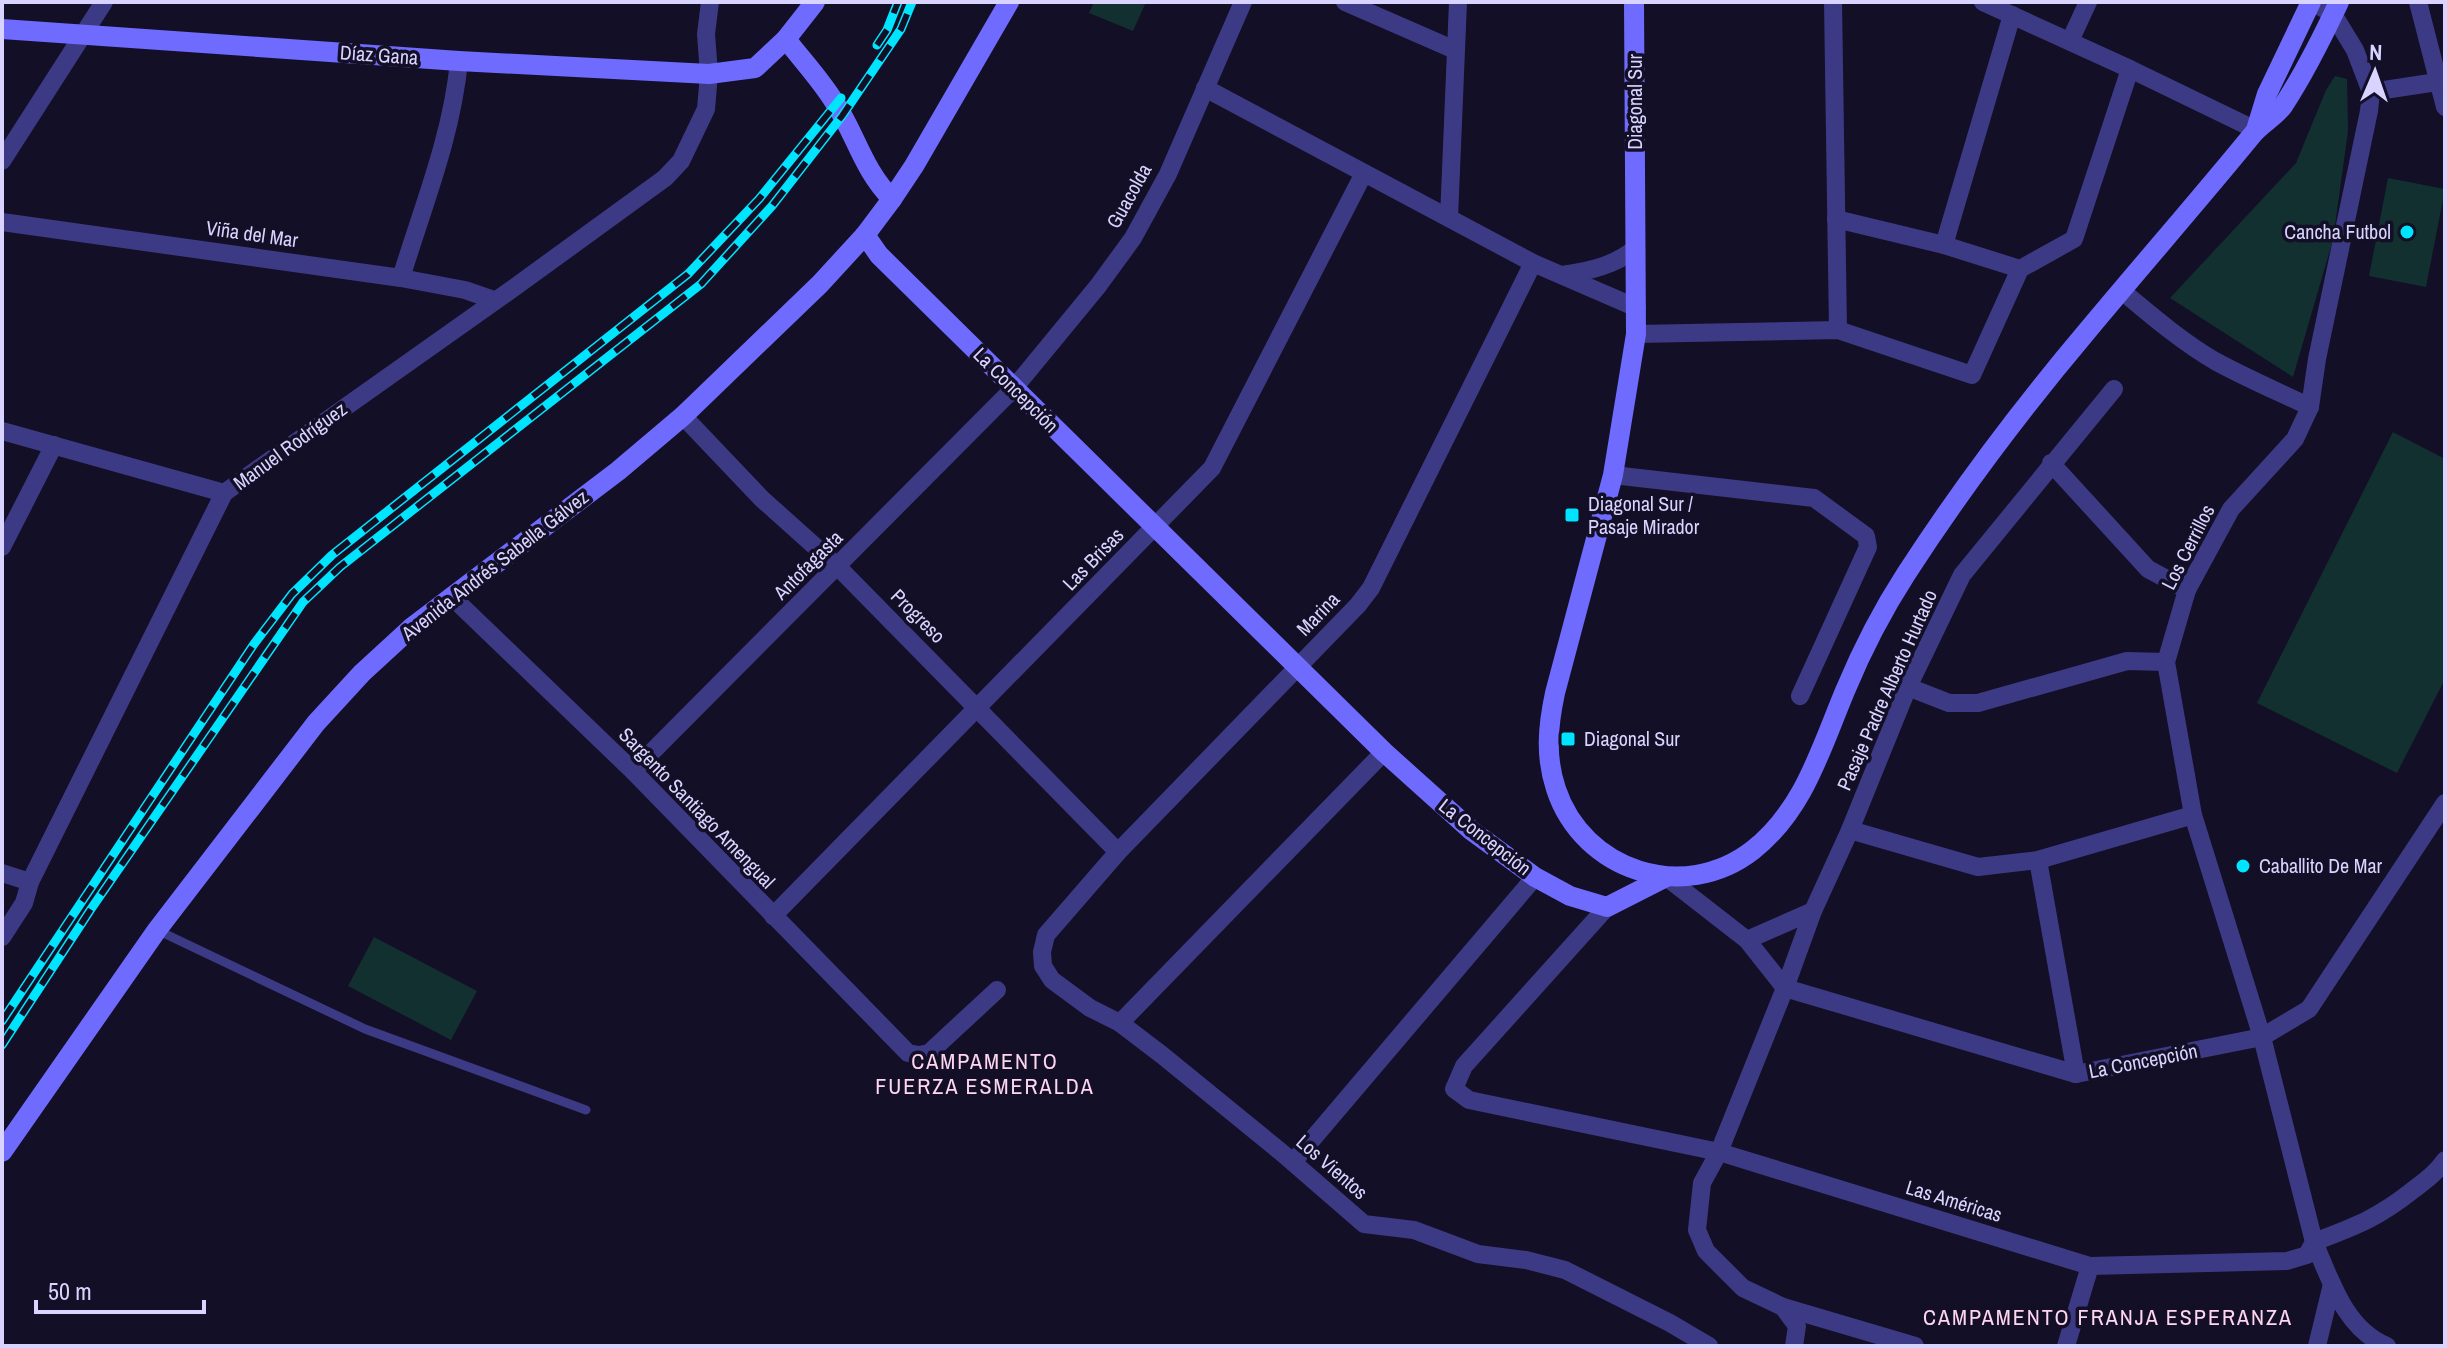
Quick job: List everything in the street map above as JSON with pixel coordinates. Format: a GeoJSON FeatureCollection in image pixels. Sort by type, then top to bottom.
{"type":"FeatureCollection","features":[{"type":"Feature","properties":{"kind":"main road"},"geometry":{"type":"LineString","coordinates":[[815,2],[786,39],[836,104],[863,159],[892,199]]}},
{"type":"Feature","properties":{"kind":"main road","name":"Avenida Andrés Sabella Gálvez"},"geometry":{"type":"LineString","coordinates":[[2,1152],[157,930],[316,723],[386,650],[451,596],[618,471],[683,416],[810,294],[865,235],[892,199],[1009,2]]}},
{"type":"Feature","properties":{"kind":"main road","name":"Diagonal Sur"},"geometry":{"type":"LineString","coordinates":[[1634,2],[1636,334],[1613,475],[1549,719],[1548,748],[1552,777],[1561,801],[1588,841],[1607,857],[1629,868],[1666,877]]}},
{"type":"Feature","properties":{"kind":"main road"},"geometry":{"type":"LineString","coordinates":[[2256,130],[2267,94],[2312,2]]}},
{"type":"Feature","properties":{"kind":"main road"},"geometry":{"type":"LineString","coordinates":[[1607,907],[1666,877],[1698,875],[1728,866],[1756,848],[1780,825],[1804,790],[1870,635],[1906,574],[2013,423],[2256,130],[2272,119],[2285,103],[2336,8]]}},
{"type":"Feature","properties":{"kind":"main road","name":"Díaz Gana"},"geometry":{"type":"LineString","coordinates":[[2,29],[459,61],[709,74],[755,68],[786,39]]}},
{"type":"Feature","properties":{"kind":"main road","name":"La Concepción"},"geometry":{"type":"LineString","coordinates":[[865,235],[879,255],[1384,752],[1472,831],[1535,877],[1570,896],[1607,907]]}},
{"type":"Feature","properties":{"kind":"street"},"geometry":{"type":"LineString","coordinates":[[2,161],[104,2]]}},
{"type":"Feature","properties":{"kind":"street","name":"Manuel Rodríguez"},"geometry":{"type":"LineString","coordinates":[[2,937],[24,903],[30,882],[224,493],[665,178],[681,161],[706,109],[709,74],[706,34],[710,2]]}},
{"type":"Feature","properties":{"kind":"street","name":"Guacolda"},"geometry":{"type":"LineString","coordinates":[[1014,388],[1098,286],[1133,238],[1168,174],[1243,2]]}},
{"type":"Feature","properties":{"kind":"street"},"geometry":{"type":"LineString","coordinates":[[1345,2],[1455,50]]}},
{"type":"Feature","properties":{"kind":"street"},"geometry":{"type":"LineString","coordinates":[[1449,218],[1458,2]]}},
{"type":"Feature","properties":{"kind":"street"},"geometry":{"type":"LineString","coordinates":[[1833,2],[1838,330]]}},
{"type":"Feature","properties":{"kind":"street"},"geometry":{"type":"LineString","coordinates":[[1983,2],[2256,130]]}},
{"type":"Feature","properties":{"kind":"street"},"geometry":{"type":"LineString","coordinates":[[2070,41],[2088,2]]}},
{"type":"Feature","properties":{"kind":"street","name":"Los Cerrillos"},"geometry":{"type":"LineString","coordinates":[[2312,2],[2336,8],[2371,92],[2310,407],[2295,439],[2231,509],[2187,590],[2166,662],[2193,815],[2262,1037],[2314,1242]]}},
{"type":"Feature","properties":{"kind":"street"},"geometry":{"type":"LineString","coordinates":[[2418,2],[2445,107]]}},
{"type":"Feature","properties":{"kind":"street"},"geometry":{"type":"LineString","coordinates":[[1944,245],[2012,15]]}},
{"type":"Feature","properties":{"kind":"street"},"geometry":{"type":"LineString","coordinates":[[401,278],[448,130],[456,96],[459,61]]}},
{"type":"Feature","properties":{"kind":"street"},"geometry":{"type":"LineString","coordinates":[[1636,334],[1838,330],[1972,375],[2020,269],[2074,239],[2130,69]]}},
{"type":"Feature","properties":{"kind":"street"},"geometry":{"type":"LineString","coordinates":[[2371,92],[2437,82]]}},
{"type":"Feature","properties":{"kind":"street"},"geometry":{"type":"LineString","coordinates":[[1205,88],[1533,263],[1637,308]]}},
{"type":"Feature","properties":{"kind":"street","name":"Las Brisas"},"geometry":{"type":"LineString","coordinates":[[773,916],[1212,468],[1363,175]]}},
{"type":"Feature","properties":{"kind":"street"},"geometry":{"type":"LineString","coordinates":[[1836,219],[1944,245],[2020,269]]}},
{"type":"Feature","properties":{"kind":"street","name":"Viña del Mar"},"geometry":{"type":"LineString","coordinates":[[2,222],[401,278],[465,290],[494,300]]}},
{"type":"Feature","properties":{"kind":"street"},"geometry":{"type":"LineString","coordinates":[[1562,275],[1599,269],[1636,248]]}},
{"type":"Feature","properties":{"kind":"street","name":"Marina"},"geometry":{"type":"LineString","coordinates":[[1046,935],[1118,852],[1358,605],[1382,570],[1533,263]]}},
{"type":"Feature","properties":{"kind":"street"},"geometry":{"type":"LineString","coordinates":[[2122,291],[2193,348],[2310,407]]}},
{"type":"Feature","properties":{"kind":"street","name":"Antofagasta"},"geometry":{"type":"LineString","coordinates":[[633,771],[1014,388]]}},
{"type":"Feature","properties":{"kind":"street","name":"Pasaje Padre Alberto Hurtado"},"geometry":{"type":"LineString","coordinates":[[1915,1346],[1783,1307],[1743,1288],[1706,1251],[1697,1230],[1702,1183],[1719,1152],[1813,911],[1850,830],[1908,687],[1962,575],[2114,389]]}},
{"type":"Feature","properties":{"kind":"street","name":"Progreso"},"geometry":{"type":"LineString","coordinates":[[683,416],[762,499],[838,567],[978,707],[1118,852]]}},
{"type":"Feature","properties":{"kind":"street"},"geometry":{"type":"LineString","coordinates":[[2,431],[224,493]]}},
{"type":"Feature","properties":{"kind":"street"},"geometry":{"type":"LineString","coordinates":[[2,547],[54,445]]}},
{"type":"Feature","properties":{"kind":"street"},"geometry":{"type":"LineString","coordinates":[[2051,463],[2148,569],[2187,590]]}},
{"type":"Feature","properties":{"kind":"street"},"geometry":{"type":"LineString","coordinates":[[1613,475],[1814,498],[1866,536],[1868,547],[1800,696]]}},
{"type":"Feature","properties":{"kind":"street","name":"Sargento Santiago Amengual"},"geometry":{"type":"LineString","coordinates":[[451,596],[633,771],[908,1053],[929,1053],[997,990]]}},
{"type":"Feature","properties":{"kind":"street"},"geometry":{"type":"LineString","coordinates":[[1908,687],[1949,703],[1978,703],[2127,661],[2166,662]]}},
{"type":"Feature","properties":{"kind":"street"},"geometry":{"type":"LineString","coordinates":[[1120,1023],[1384,752]]}},
{"type":"Feature","properties":{"kind":"street","name":"La Concepción"},"geometry":{"type":"LineString","coordinates":[[1785,988],[2076,1074],[2262,1037],[2309,1009],[2439,823],[2445,803]]}},
{"type":"Feature","properties":{"kind":"street"},"geometry":{"type":"LineString","coordinates":[[1850,830],[1978,867],[2038,860],[2193,815]]}},
{"type":"Feature","properties":{"kind":"street"},"geometry":{"type":"LineString","coordinates":[[2038,860],[2076,1074]]}},
{"type":"Feature","properties":{"kind":"street"},"geometry":{"type":"LineString","coordinates":[[2,873],[30,882]]}},
{"type":"Feature","properties":{"kind":"street"},"geometry":{"type":"LineString","coordinates":[[1293,1162],[1535,877]]}},
{"type":"Feature","properties":{"kind":"street"},"geometry":{"type":"LineString","coordinates":[[1666,877],[1747,940],[1785,988]]}},
{"type":"Feature","properties":{"kind":"street","name":"Las Américas"},"geometry":{"type":"LineString","coordinates":[[1607,907],[1464,1066],[1454,1089],[1469,1100],[1719,1152],[2090,1266],[2287,1261],[2307,1255],[2314,1242],[2385,1212],[2442,1169]]}},
{"type":"Feature","properties":{"kind":"street"},"geometry":{"type":"LineString","coordinates":[[1747,940],[1813,911]]}},
{"type":"Feature","properties":{"kind":"street","name":"Los Vientos"},"geometry":{"type":"LineString","coordinates":[[1046,935],[1043,966],[1052,980],[1090,1008],[1120,1023],[1162,1055],[1364,1224],[1414,1230],[1478,1254],[1526,1260],[1565,1270],[1709,1346]]}},
{"type":"Feature","properties":{"kind":"street"},"geometry":{"type":"LineString","coordinates":[[2314,1242],[2342,1305],[2370,1339],[2387,1346]]}},
{"type":"Feature","properties":{"kind":"street"},"geometry":{"type":"LineString","coordinates":[[2066,1346],[2090,1266]]}},
{"type":"Feature","properties":{"kind":"street"},"geometry":{"type":"LineString","coordinates":[[2317,1346],[2332,1284]]}},
{"type":"Feature","properties":{"kind":"street"},"geometry":{"type":"LineString","coordinates":[[1783,1307],[1797,1326],[1794,1346]]}},
{"type":"Feature","properties":{"kind":"lane"},"geometry":{"type":"LineString","coordinates":[[157,930],[365,1029],[586,1110]]}},
{"type":"Feature","properties":{"kind":"green space"},"geometry":{"type":"Polygon","coordinates":[[[1094,2],[1146,2],[1133,31],[1089,13],[1094,2]]]}},
{"type":"Feature","properties":{"kind":"green space"},"geometry":{"type":"Polygon","coordinates":[[[2335,76],[2347,79],[2348,131],[2333,240],[2293,377],[2170,298],[2296,163],[2326,90],[2335,76]]]}},
{"type":"Feature","properties":{"kind":"green space","name":"Cancha Futbol"},"geometry":{"type":"Polygon","coordinates":[[[2388,178],[2445,189],[2426,287],[2369,276],[2388,178]]]}},
{"type":"Feature","properties":{"kind":"green space"},"geometry":{"type":"Polygon","coordinates":[[[2393,432],[2445,459],[2445,679],[2397,773],[2257,703],[2393,432]]]}},
{"type":"Feature","properties":{"kind":"green space"},"geometry":{"type":"Polygon","coordinates":[[[374,937],[477,991],[451,1040],[348,986],[374,937]]]}},
{"type":"Feature","properties":{"kind":"railway"},"geometry":{"type":"LineString","coordinates":[[877,45],[887,30],[898,2]]}},
{"type":"Feature","properties":{"kind":"railway"},"geometry":{"type":"LineString","coordinates":[[2,1045],[91,909],[303,602],[340,567],[701,284],[772,206],[842,116],[901,29],[912,2]]}},
{"type":"Feature","properties":{"kind":"railway"},"geometry":{"type":"LineString","coordinates":[[2,1021],[254,644],[292,594],[332,555],[688,274],[759,199],[841,98]]}},
{"type":"Feature","properties":{"kind":"place","name":"Cancha Futbol"},"geometry":{"type":"Point","coordinates":[2407,232]}},
{"type":"Feature","properties":{"kind":"place","name":"Diagonal Sur / Pasaje Mirador"},"geometry":{"type":"Point","coordinates":[1572,515]}},
{"type":"Feature","properties":{"kind":"place","name":"Diagonal Sur"},"geometry":{"type":"Point","coordinates":[1568,739]}},
{"type":"Feature","properties":{"kind":"place","name":"Caballito De Mar"},"geometry":{"type":"Point","coordinates":[2243,866]}},
{"type":"Feature","properties":{"kind":"district","name":"CAMPAMENTO FUERZA ESMERALDA"},"geometry":{"type":"Point","coordinates":[985,1074]}},
{"type":"Feature","properties":{"kind":"district","name":"CAMPAMENTO FRANJA ESPERANZA"},"geometry":{"type":"Point","coordinates":[2108,1317]}}]}
